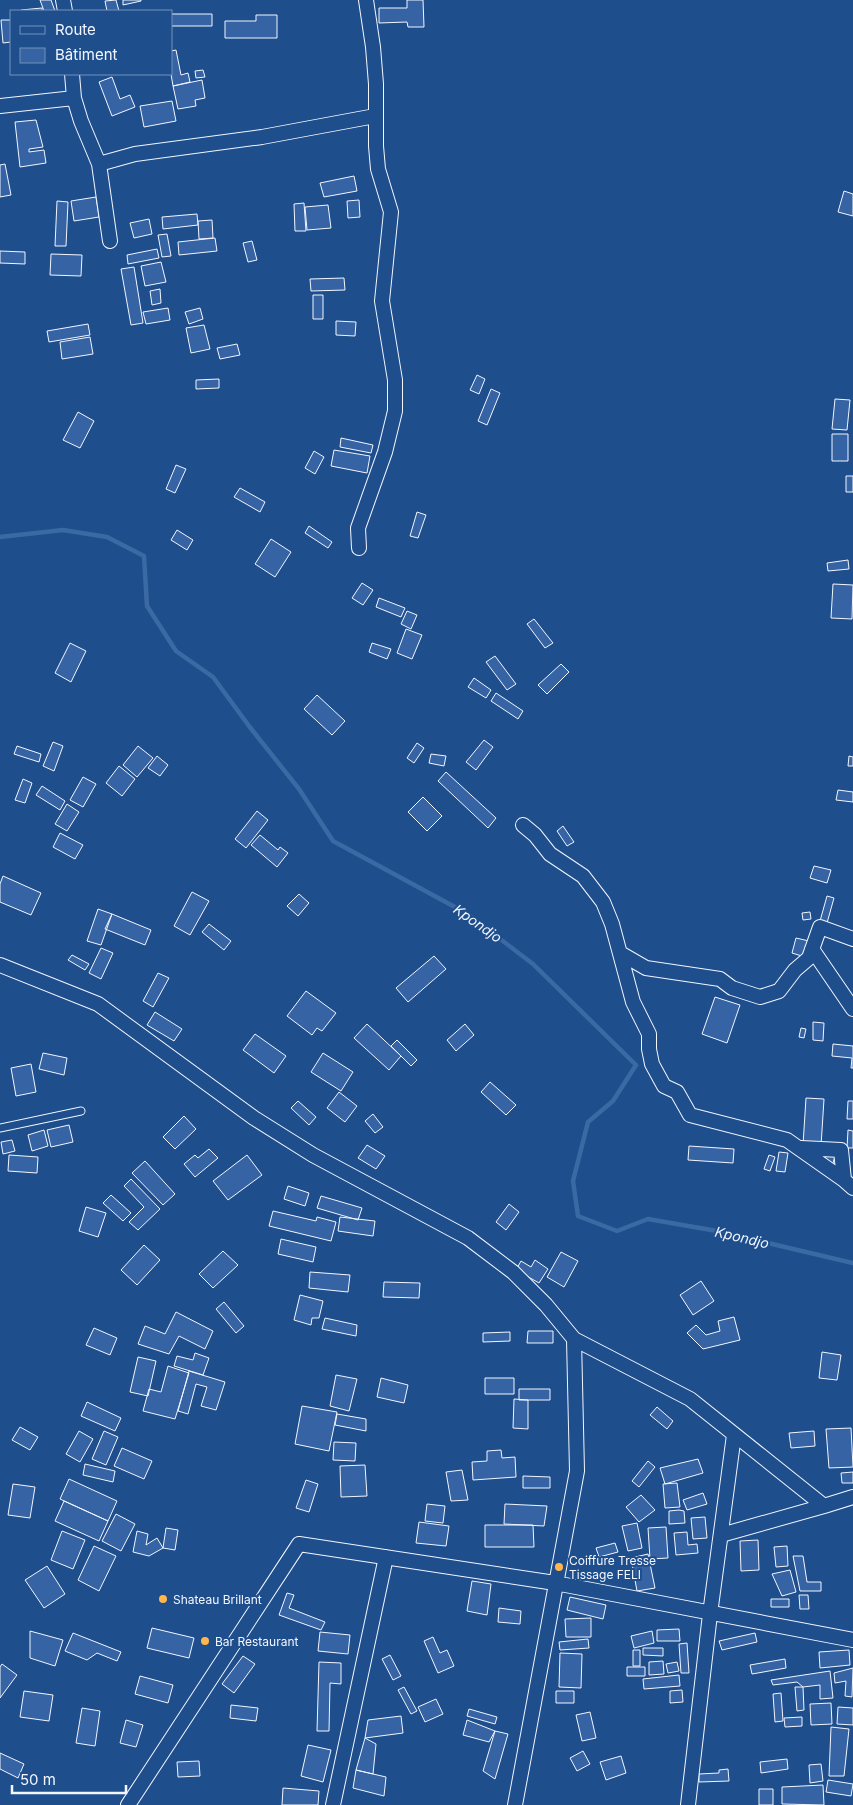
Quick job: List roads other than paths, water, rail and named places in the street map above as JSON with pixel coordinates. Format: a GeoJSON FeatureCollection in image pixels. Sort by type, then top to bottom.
{"type":"FeatureCollection","features":[{"type":"Feature","properties":{"kind":"street"},"geometry":{"type":"LineString","coordinates":[[359,548],[358,528],[385,452],[395,411],[394,380],[382,301],[391,212],[378,168],[374,56],[366,0]]}},
{"type":"Feature","properties":{"kind":"street"},"geometry":{"type":"LineString","coordinates":[[72,75],[74,98],[81,122],[99,164],[110,241]]}},
{"type":"Feature","properties":{"kind":"street"},"geometry":{"type":"LineString","coordinates":[[0,106],[74,98]]}},
{"type":"Feature","properties":{"kind":"street"},"geometry":{"type":"LineString","coordinates":[[99,164],[135,154],[262,137],[375,116]]}},
{"type":"Feature","properties":{"kind":"street"},"geometry":{"type":"LineString","coordinates":[[523,825],[535,835],[550,854],[583,876],[603,902],[612,924],[633,1002],[649,1034],[652,1064],[664,1086],[677,1092],[690,1115],[787,1140],[849,1184]]}},
{"type":"Feature","properties":{"kind":"street"},"geometry":{"type":"LineString","coordinates":[[620,953],[646,968],[720,979],[732,988],[760,997],[779,991],[795,970],[809,958],[820,927],[853,939]]}},
{"type":"Feature","properties":{"kind":"street"},"geometry":{"type":"LineString","coordinates":[[812,949],[853,1009]]}},
{"type":"Feature","properties":{"kind":"street"},"geometry":{"type":"LineString","coordinates":[[0,965],[98,1004],[254,1118],[313,1154],[468,1238],[513,1272],[546,1305],[574,1339],[690,1399],[824,1506]]}},
{"type":"Feature","properties":{"kind":"street"},"geometry":{"type":"LineString","coordinates":[[800,1148],[841,1150],[849,1184]]}},
{"type":"Feature","properties":{"kind":"street"},"geometry":{"type":"LineString","coordinates":[[514,1805],[576,1471],[574,1339]]}},
{"type":"Feature","properties":{"kind":"street"},"geometry":{"type":"LineString","coordinates":[[688,1805],[710,1614],[734,1435]]}},
{"type":"Feature","properties":{"kind":"street"},"geometry":{"type":"LineString","coordinates":[[721,1535],[853,1497]]}},
{"type":"Feature","properties":{"kind":"street"},"geometry":{"type":"LineString","coordinates":[[128,1805],[299,1544],[555,1583],[853,1640]]}},
{"type":"Feature","properties":{"kind":"street"},"geometry":{"type":"LineString","coordinates":[[333,1805],[386,1557]]}},
{"type":"Feature","properties":{"kind":"lane"},"geometry":{"type":"LineString","coordinates":[[0,1128],[81,1111]]}},
{"type":"Feature","properties":{"kind":"waterway","name":"Kpondjo"},"geometry":{"type":"LineString","coordinates":[[0,537],[63,530],[107,537],[144,556],[147,606],[176,651],[213,677],[299,789],[333,841],[466,913],[533,964],[636,1065],[613,1101],[588,1122],[573,1181],[578,1216],[617,1231],[648,1219],[717,1231],[853,1263]]}},
{"type":"Feature","properties":{"kind":"place","name":"Coiffure Tresse Tissage FELI"},"geometry":{"type":"Point","coordinates":[559,1567]}},
{"type":"Feature","properties":{"kind":"place","name":"Shateau Brillant"},"geometry":{"type":"Point","coordinates":[163,1599]}},
{"type":"Feature","properties":{"kind":"place","name":"Bar Restaurant"},"geometry":{"type":"Point","coordinates":[205,1641]}}]}
